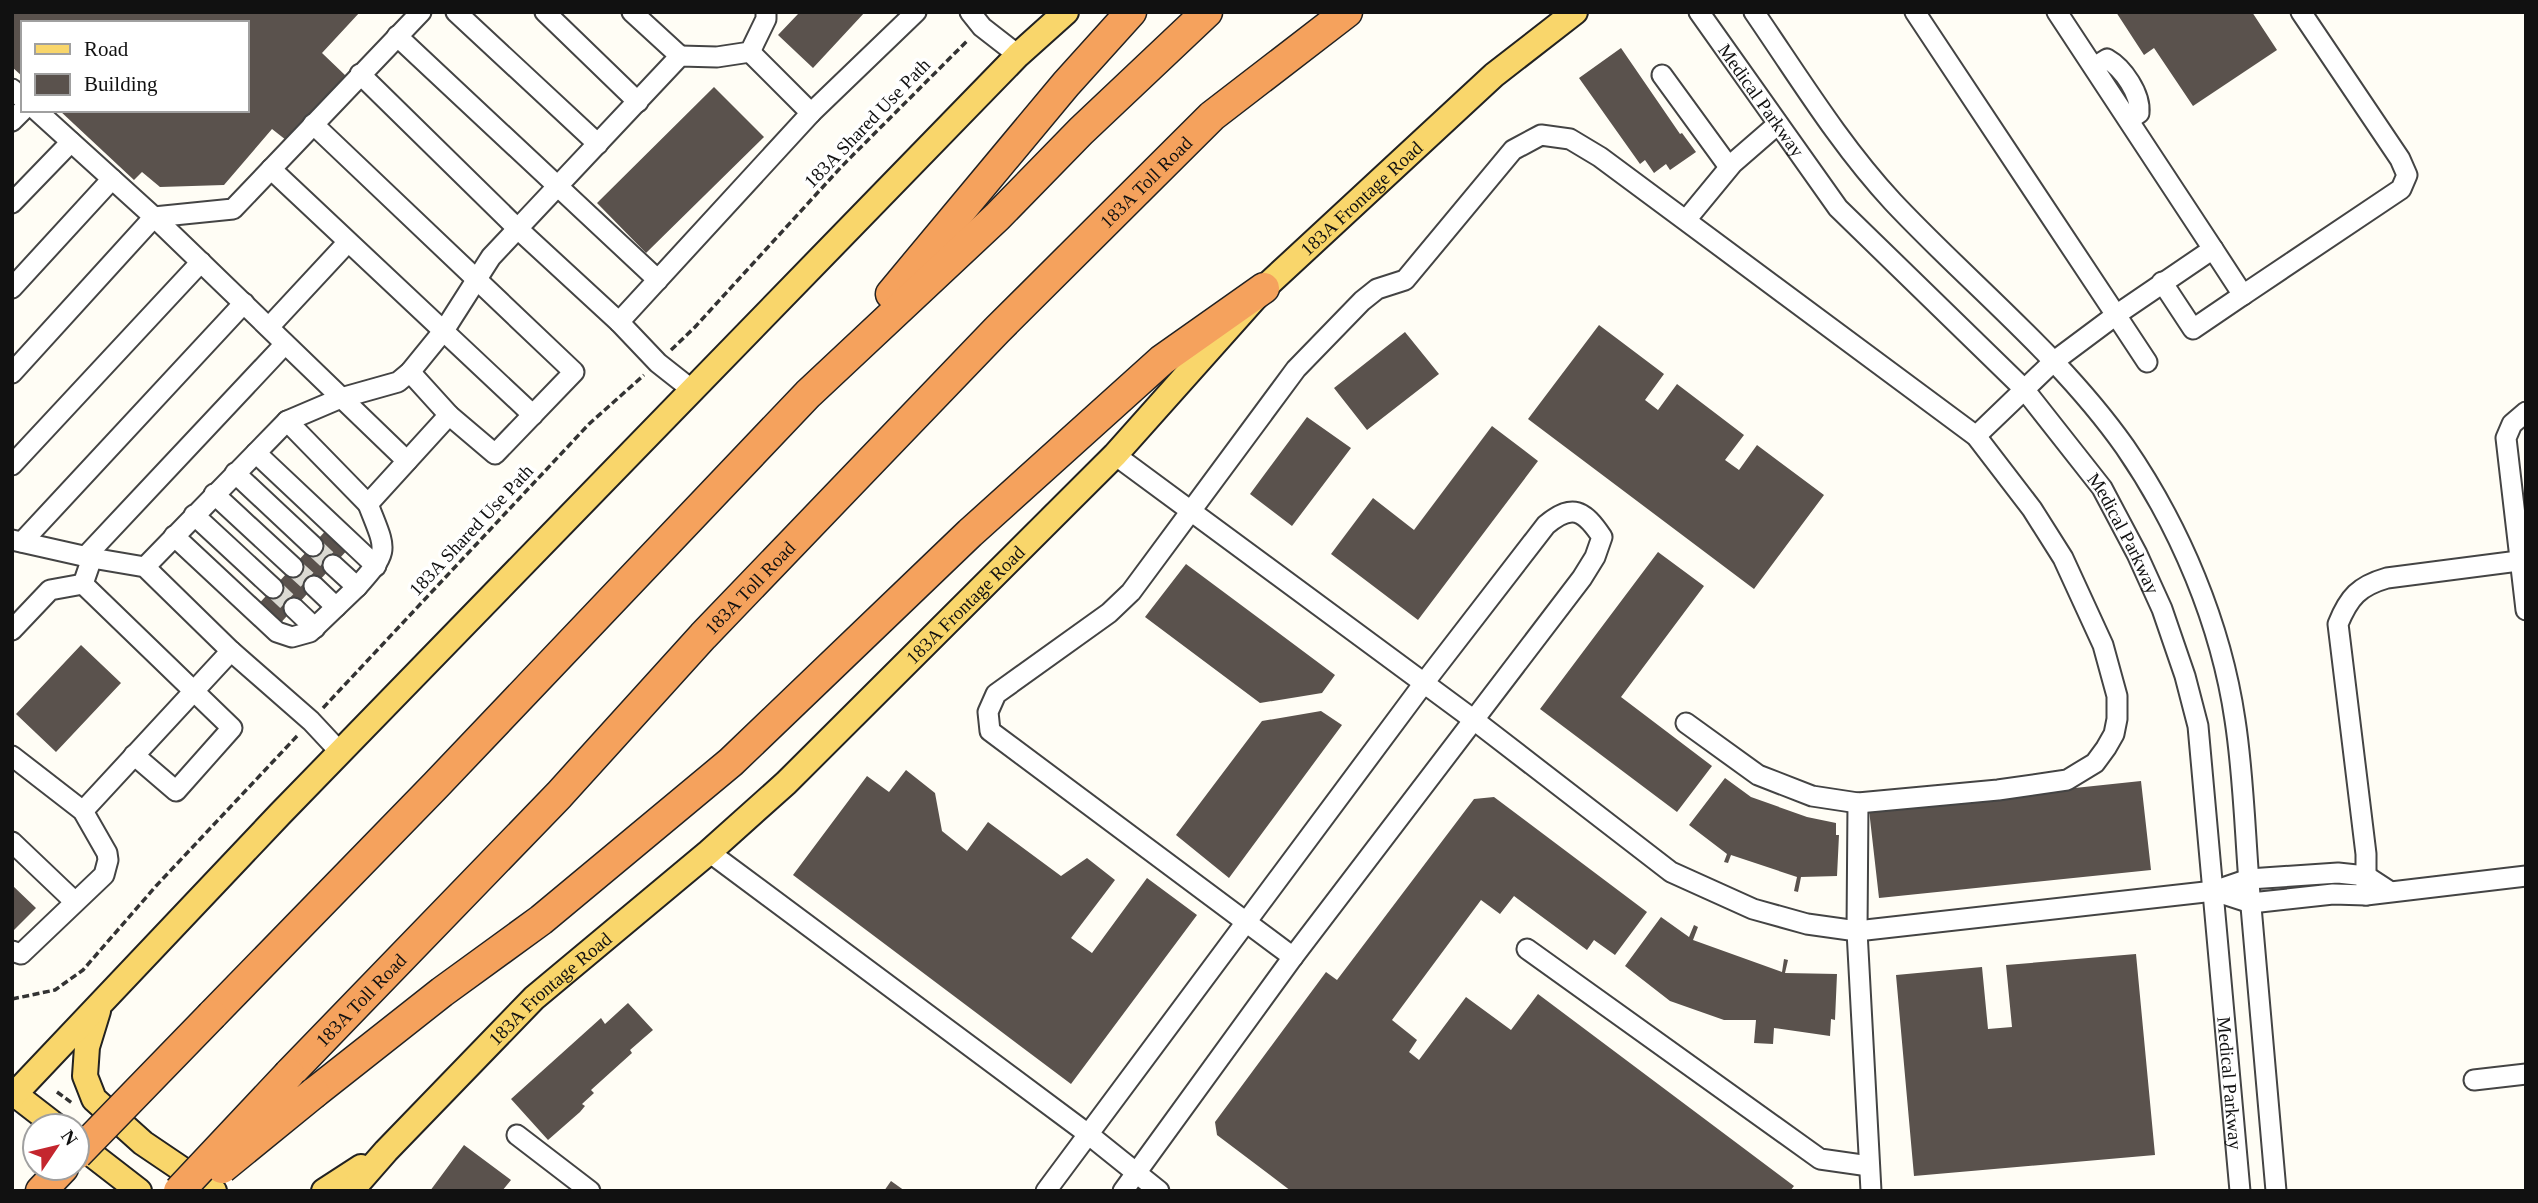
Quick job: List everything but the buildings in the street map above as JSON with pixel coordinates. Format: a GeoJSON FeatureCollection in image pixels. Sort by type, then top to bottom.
{"type":"FeatureCollection","features":[{"type":"Feature","properties":{"kind":"highway"},"geometry":{"type":"LineString","coordinates":[[808,394],[1066,85],[1131,12]]}},
{"type":"Feature","properties":{"kind":"highway"},"geometry":{"type":"LineString","coordinates":[[91,1140],[436,785],[808,394],[997,217],[1081,131],[1208,12]]}},
{"type":"Feature","properties":{"kind":"highway","name":"183A Toll Road"},"geometry":{"type":"LineString","coordinates":[[179,1191],[559,795],[703,636],[997,330],[1212,116],[1347,12]]}},
{"type":"Feature","properties":{"kind":"highway"},"geometry":{"type":"LineString","coordinates":[[194,1191],[442,992],[541,920],[731,762],[970,533],[1162,360],[1264,288]]}},
{"type":"Feature","properties":{"kind":"main road"},"geometry":{"type":"LineString","coordinates":[[37,1112],[13,1095],[691,389],[1018,55],[1066,12]]}},
{"type":"Feature","properties":{"kind":"main road","name":"183A Frontage Road"},"geometry":{"type":"LineString","coordinates":[[351,1191],[386,1151],[534,998],[709,852],[786,783],[1115,454],[1264,288],[1494,75],[1575,12]]}},
{"type":"Feature","properties":{"kind":"main road"},"geometry":{"type":"LineString","coordinates":[[100,1004],[86,1047],[85,1076],[94,1099],[144,1143],[214,1191]]}},
{"type":"Feature","properties":{"kind":"main road"},"geometry":{"type":"LineString","coordinates":[[324,1191],[386,1151]]}},
{"type":"Feature","properties":{"kind":"main road"},"geometry":{"type":"LineString","coordinates":[[91,1154],[139,1191]]}},
{"type":"Feature","properties":{"kind":"street"},"geometry":{"type":"LineString","coordinates":[[12,373],[154,217],[233,209],[421,12]]}},
{"type":"Feature","properties":{"kind":"street"},"geometry":{"type":"LineString","coordinates":[[456,12],[598,144]]}},
{"type":"Feature","properties":{"kind":"street"},"geometry":{"type":"LineString","coordinates":[[545,12],[638,102]]}},
{"type":"Feature","properties":{"kind":"street"},"geometry":{"type":"LineString","coordinates":[[632,12],[680,56],[717,57],[750,52]]}},
{"type":"Feature","properties":{"kind":"street"},"geometry":{"type":"LineString","coordinates":[[750,52],[766,19],[765,12]]}},
{"type":"Feature","properties":{"kind":"street"},"geometry":{"type":"LineString","coordinates":[[620,321],[811,113],[916,12]]}},
{"type":"Feature","properties":{"kind":"street"},"geometry":{"type":"LineString","coordinates":[[970,12],[982,27],[1018,55]]}},
{"type":"Feature","properties":{"kind":"street","name":"Medical Parkway"},"geometry":{"type":"LineString","coordinates":[[1699,12],[1838,208],[2024,389],[2102,488],[2137,554],[2162,609],[2185,676],[2198,726],[2240,1191]]}},
{"type":"Feature","properties":{"kind":"street","name":"Medical Parkway"},"geometry":{"type":"LineString","coordinates":[[1754,12],[1848,148],[1890,199],[2088,399],[2125,448],[2161,506],[2188,562],[2224,667],[2235,719],[2244,798],[2276,1191]]}},
{"type":"Feature","properties":{"kind":"street"},"geometry":{"type":"LineString","coordinates":[[1915,12],[2147,362]]}},
{"type":"Feature","properties":{"kind":"street"},"geometry":{"type":"LineString","coordinates":[[2057,12],[2243,295]]}},
{"type":"Feature","properties":{"kind":"street"},"geometry":{"type":"LineString","coordinates":[[2161,282],[2193,329],[2401,189],[2407,175],[2400,159],[2301,12]]}},
{"type":"Feature","properties":{"kind":"street"},"geometry":{"type":"LineString","coordinates":[[397,36],[658,279]]}},
{"type":"Feature","properties":{"kind":"street"},"geometry":{"type":"LineString","coordinates":[[750,52],[811,113]]}},
{"type":"Feature","properties":{"kind":"street"},"geometry":{"type":"LineString","coordinates":[[145,567],[287,421],[341,398],[398,382],[410,372],[442,332],[491,257],[680,56]]}},
{"type":"Feature","properties":{"kind":"street"},"geometry":{"type":"LineString","coordinates":[[360,74],[518,229],[620,321],[658,363],[691,389]]}},
{"type":"Feature","properties":{"kind":"street"},"geometry":{"type":"LineString","coordinates":[[1662,75],[1729,167]]}},
{"type":"Feature","properties":{"kind":"street"},"geometry":{"type":"LineString","coordinates":[[38,112],[154,217],[407,461]]}},
{"type":"Feature","properties":{"kind":"street"},"geometry":{"type":"LineString","coordinates":[[313,124],[574,372],[495,454],[449,415],[410,372]]}},
{"type":"Feature","properties":{"kind":"street"},"geometry":{"type":"LineString","coordinates":[[1686,220],[1729,167],[1778,124]]}},
{"type":"Feature","properties":{"kind":"street"},"geometry":{"type":"LineString","coordinates":[[1293,957],[990,731],[988,712],[996,694],[1109,613],[1132,592],[1296,369],[1362,301],[1377,289],[1405,280],[1411,275],[1513,150],[1541,135],[1570,139],[1600,157],[1976,436],[2006,472],[2063,558],[2106,654],[2117,696],[2114,734],[2095,763],[2067,780],[1998,790],[1858,803],[1812,796],[1758,775],[1686,723]]}},
{"type":"Feature","properties":{"kind":"street"},"geometry":{"type":"LineString","coordinates":[[12,203],[71,142]]}},
{"type":"Feature","properties":{"kind":"street"},"geometry":{"type":"LineString","coordinates":[[271,169],[533,415]]}},
{"type":"Feature","properties":{"kind":"street"},"geometry":{"type":"LineString","coordinates":[[12,288],[112,179]]}},
{"type":"Feature","properties":{"kind":"street"},"geometry":{"type":"LineString","coordinates":[[269,327],[348,243]]}},
{"type":"Feature","properties":{"kind":"street"},"geometry":{"type":"LineString","coordinates":[[1976,436],[2053,362],[2161,282],[2213,249]]}},
{"type":"Feature","properties":{"kind":"street"},"geometry":{"type":"LineString","coordinates":[[12,465],[201,262]]}},
{"type":"Feature","properties":{"kind":"street"},"geometry":{"type":"LineString","coordinates":[[17,541],[244,303]]}},
{"type":"Feature","properties":{"kind":"street"},"geometry":{"type":"LineString","coordinates":[[83,584],[89,557],[285,344]]}},
{"type":"Feature","properties":{"kind":"street"},"geometry":{"type":"LineString","coordinates":[[2526,412],[2512,424],[2506,438],[2524,563],[2526,610]]}},
{"type":"Feature","properties":{"kind":"street"},"geometry":{"type":"LineString","coordinates":[[369,504],[449,415]]}},
{"type":"Feature","properties":{"kind":"street"},"geometry":{"type":"LineString","coordinates":[[174,537],[277,632],[292,638],[310,632],[356,587],[380,560],[383,544],[369,504],[287,421]]}},
{"type":"Feature","properties":{"kind":"street"},"geometry":{"type":"LineString","coordinates":[[256,453],[376,566]]}},
{"type":"Feature","properties":{"kind":"street"},"geometry":{"type":"LineString","coordinates":[[1115,454],[1474,720],[1671,872],[1754,909],[1807,924],[1857,931],[2214,891],[2249,879],[2338,873],[2389,891],[2526,876]]}},
{"type":"Feature","properties":{"kind":"street"},"geometry":{"type":"LineString","coordinates":[[235,473],[313,545]]}},
{"type":"Feature","properties":{"kind":"street"},"geometry":{"type":"LineString","coordinates":[[214,494],[293,567]]}},
{"type":"Feature","properties":{"kind":"street"},"geometry":{"type":"LineString","coordinates":[[1046,1191],[1424,683],[1546,525],[1560,513],[1575,511],[1591,520],[1602,537],[1595,557],[1582,578],[1293,957],[1123,1191]]}},
{"type":"Feature","properties":{"kind":"street"},"geometry":{"type":"LineString","coordinates":[[194,515],[273,589]]}},
{"type":"Feature","properties":{"kind":"street"},"geometry":{"type":"LineString","coordinates":[[17,541],[145,567],[231,651],[311,721],[340,752]]}},
{"type":"Feature","properties":{"kind":"street"},"geometry":{"type":"LineString","coordinates":[[2366,885],[2366,854],[2338,624],[2346,605],[2368,583],[2386,578],[2524,563]]}},
{"type":"Feature","properties":{"kind":"street"},"geometry":{"type":"LineString","coordinates":[[333,565],[356,587]]}},
{"type":"Feature","properties":{"kind":"street"},"geometry":{"type":"LineString","coordinates":[[12,630],[50,590],[83,584]]}},
{"type":"Feature","properties":{"kind":"street"},"geometry":{"type":"LineString","coordinates":[[83,584],[232,728],[176,791],[134,755]]}},
{"type":"Feature","properties":{"kind":"street"},"geometry":{"type":"LineString","coordinates":[[314,586],[336,607]]}},
{"type":"Feature","properties":{"kind":"street"},"geometry":{"type":"LineString","coordinates":[[294,608],[315,628]]}},
{"type":"Feature","properties":{"kind":"street"},"geometry":{"type":"LineString","coordinates":[[83,811],[231,651]]}},
{"type":"Feature","properties":{"kind":"street"},"geometry":{"type":"LineString","coordinates":[[12,756],[83,811],[107,853],[108,860],[104,875],[21,954],[12,951]]}},
{"type":"Feature","properties":{"kind":"street"},"geometry":{"type":"LineString","coordinates":[[1858,803],[1857,931],[1871,1191]]}},
{"type":"Feature","properties":{"kind":"street"},"geometry":{"type":"LineString","coordinates":[[12,842],[74,901]]}},
{"type":"Feature","properties":{"kind":"street"},"geometry":{"type":"LineString","coordinates":[[709,852],[1088,1134],[1159,1191]]}},
{"type":"Feature","properties":{"kind":"street"},"geometry":{"type":"LineString","coordinates":[[2214,891],[2251,903],[2333,894],[2366,885]]}},
{"type":"Feature","properties":{"kind":"street"},"geometry":{"type":"LineString","coordinates":[[1527,949],[1820,1160],[1868,1166]]}},
{"type":"Feature","properties":{"kind":"street"},"geometry":{"type":"LineString","coordinates":[[2474,1080],[2526,1074]]}},
{"type":"Feature","properties":{"kind":"street"},"geometry":{"type":"LineString","coordinates":[[517,1135],[590,1191]]}},
{"type":"Feature","properties":{"kind":"path","name":"183A Shared Use Path"},"geometry":{"type":"LineString","coordinates":[[671,350],[842,166],[970,39]]}},
{"type":"Feature","properties":{"kind":"path","name":"183A Shared Use Path"},"geometry":{"type":"LineString","coordinates":[[323,708],[589,424],[644,375]]}},
{"type":"Feature","properties":{"kind":"path"},"geometry":{"type":"LineString","coordinates":[[12,999],[55,990],[83,970],[156,886],[298,735]]}},
{"type":"Feature","properties":{"kind":"tunnel"},"geometry":{"type":"LineString","coordinates":[[313,546],[333,565]]}},
{"type":"Feature","properties":{"kind":"tunnel"},"geometry":{"type":"LineString","coordinates":[[293,567],[314,586]]}},
{"type":"Feature","properties":{"kind":"tunnel"},"geometry":{"type":"LineString","coordinates":[[273,588],[294,608]]}}]}
